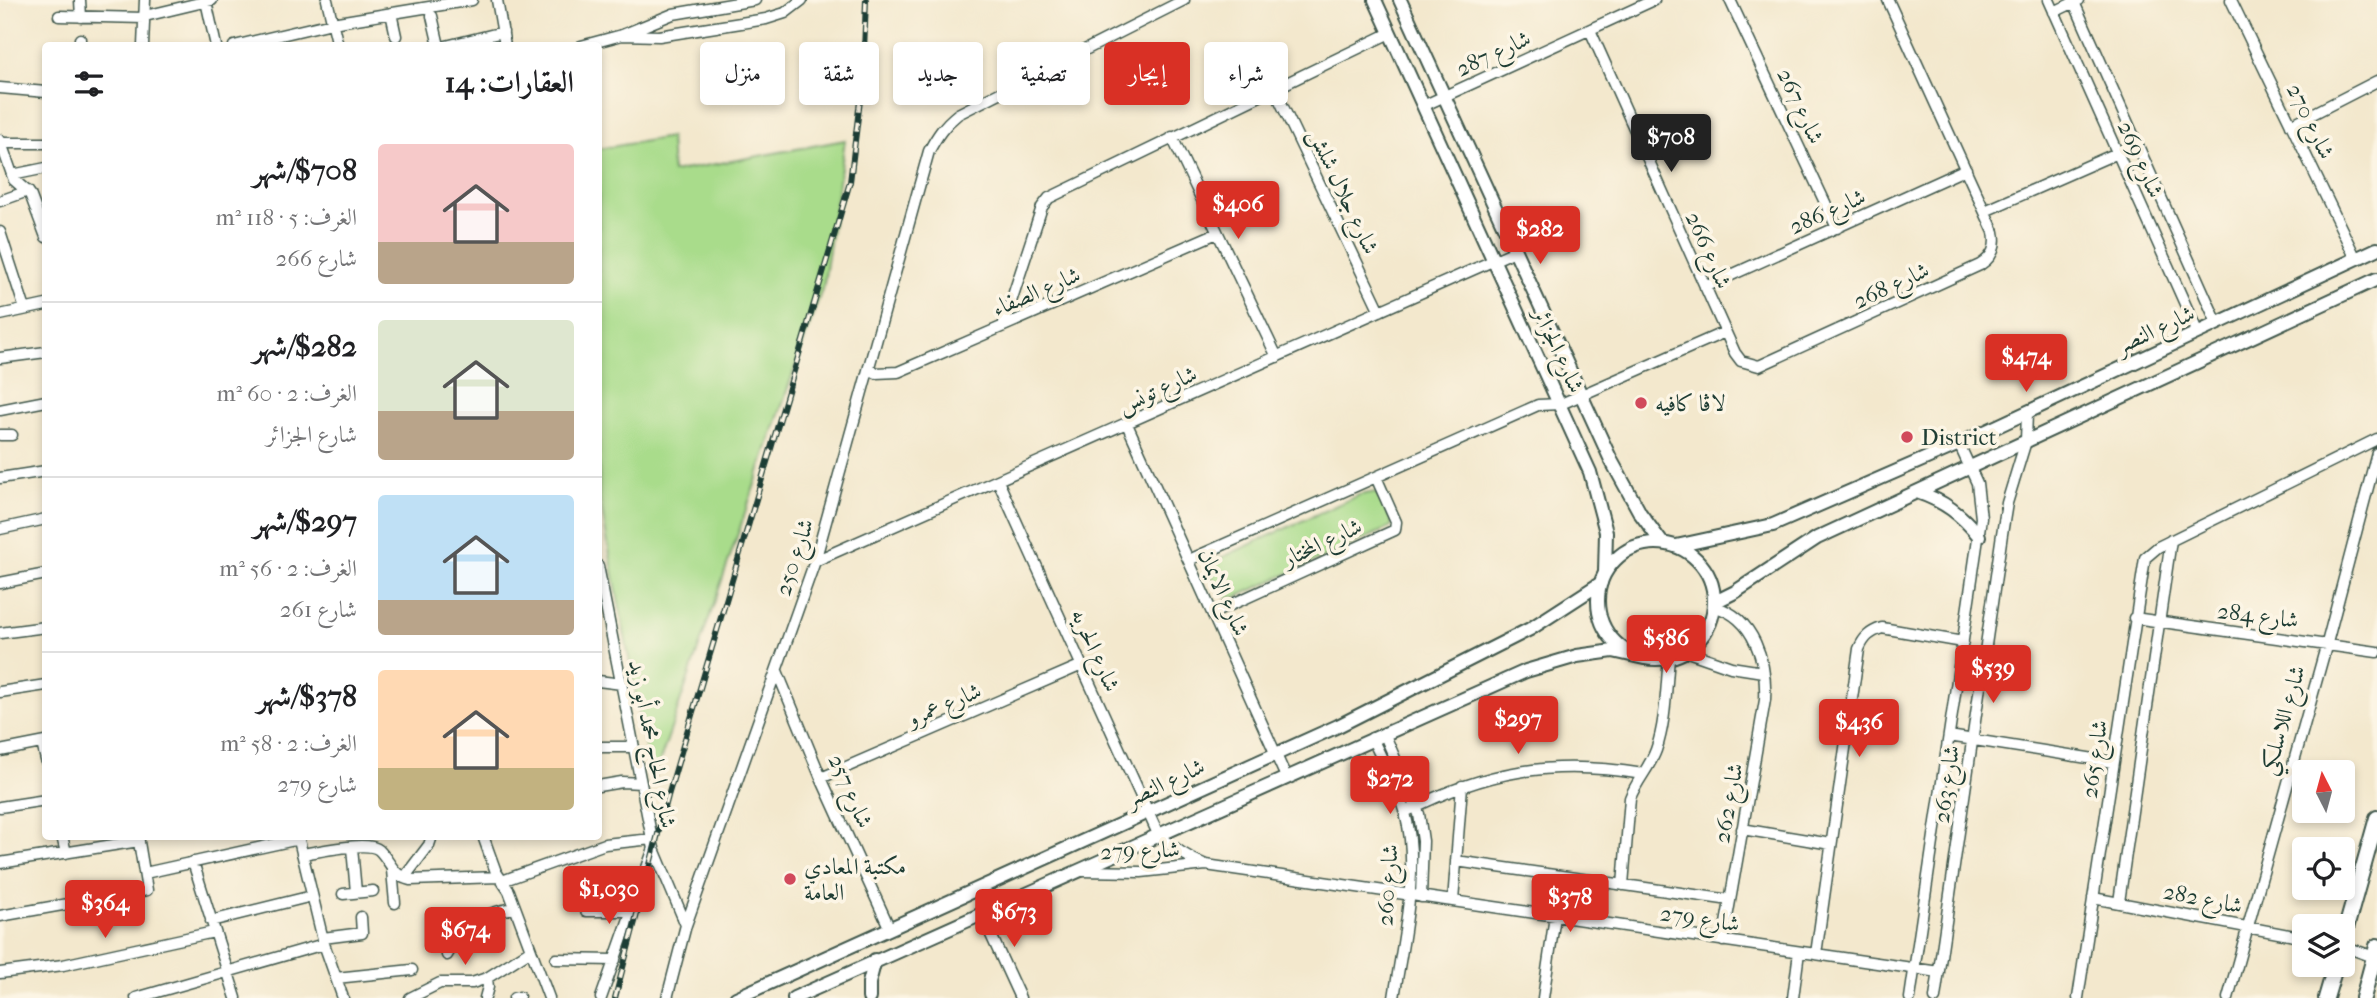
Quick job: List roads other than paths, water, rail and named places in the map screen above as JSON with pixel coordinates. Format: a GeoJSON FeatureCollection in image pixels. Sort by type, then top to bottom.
{"type":"FeatureCollection","features":[{"type":"Feature","properties":{"kind":"main road"},"geometry":{"type":"LineString","coordinates":[[2350,914],[2377,818]]}},
{"type":"Feature","properties":{"kind":"main road"},"geometry":{"type":"LineString","coordinates":[[2363,998],[2376,952]]}},
{"type":"Feature","properties":{"kind":"main road"},"geometry":{"type":"LineString","coordinates":[[2326,998],[2332,977]]}},
{"type":"Feature","properties":{"kind":"street"},"geometry":{"type":"LineString","coordinates":[[80,0],[81,17]]}},
{"type":"Feature","properties":{"kind":"street"},"geometry":{"type":"LineString","coordinates":[[144,42],[145,0]]}},
{"type":"Feature","properties":{"kind":"street"},"geometry":{"type":"LineString","coordinates":[[327,0],[337,42]]}},
{"type":"Feature","properties":{"kind":"street"},"geometry":{"type":"LineString","coordinates":[[251,42],[442,2],[472,0]]}},
{"type":"Feature","properties":{"kind":"street"},"geometry":{"type":"LineString","coordinates":[[497,0],[504,42]]}},
{"type":"Feature","properties":{"kind":"street"},"geometry":{"type":"LineString","coordinates":[[596,42],[622,35],[673,14],[755,0]]}},
{"type":"Feature","properties":{"kind":"street"},"geometry":{"type":"LineString","coordinates":[[622,35],[659,36],[766,19],[785,13],[802,0]]}},
{"type":"Feature","properties":{"kind":"street","name":"شارع 250"},"geometry":{"type":"LineString","coordinates":[[667,998],[686,925],[815,561],[929,151],[944,125],[958,114],[1184,0]]}},
{"type":"Feature","properties":{"kind":"street","name":"شارع الجزائر"},"geometry":{"type":"LineString","coordinates":[[1375,0],[1590,471],[1606,532],[1603,578]]}},
{"type":"Feature","properties":{"kind":"street","name":"شارع الجزائر"},"geometry":{"type":"LineString","coordinates":[[1400,0],[1446,96],[1580,396],[1640,513],[1662,543]]}},
{"type":"Feature","properties":{"kind":"street","name":"شارع 287"},"geometry":{"type":"LineString","coordinates":[[1423,106],[1654,0]]}},
{"type":"Feature","properties":{"kind":"street","name":"شارع 267"},"geometry":{"type":"LineString","coordinates":[[1730,0],[1837,228]]}},
{"type":"Feature","properties":{"kind":"street","name":"شارع 268"},"geometry":{"type":"LineString","coordinates":[[1725,332],[1741,360],[1759,366],[1980,265],[1992,255],[1996,240],[1985,211],[1888,0]]}},
{"type":"Feature","properties":{"kind":"street","name":"شارع 269"},"geometry":{"type":"LineString","coordinates":[[2049,0],[2198,333]]}},
{"type":"Feature","properties":{"kind":"street","name":"شارع 270"},"geometry":{"type":"LineString","coordinates":[[2231,0],[2356,259]]}},
{"type":"Feature","properties":{"kind":"street"},"geometry":{"type":"LineString","coordinates":[[59,16],[144,17],[209,1],[215,42]]}},
{"type":"Feature","properties":{"kind":"street"},"geometry":{"type":"LineString","coordinates":[[2054,12],[2075,1]]}},
{"type":"Feature","properties":{"kind":"street","name":"شارع 269"},"geometry":{"type":"LineString","coordinates":[[2075,1],[2217,323]]}},
{"type":"Feature","properties":{"kind":"street"},"geometry":{"type":"LineString","coordinates":[[391,13],[396,36]]}},
{"type":"Feature","properties":{"kind":"street"},"geometry":{"type":"LineString","coordinates":[[432,16],[438,42]]}},
{"type":"Feature","properties":{"kind":"street","name":"شارع 266"},"geometry":{"type":"LineString","coordinates":[[1590,30],[1725,332]]}},
{"type":"Feature","properties":{"kind":"street"},"geometry":{"type":"LineString","coordinates":[[464,42],[503,33]]}},
{"type":"Feature","properties":{"kind":"street"},"geometry":{"type":"LineString","coordinates":[[1288,81],[1390,33]]}},
{"type":"Feature","properties":{"kind":"street"},"geometry":{"type":"LineString","coordinates":[[2291,125],[2377,81]]}},
{"type":"Feature","properties":{"kind":"street"},"geometry":{"type":"LineString","coordinates":[[0,88],[42,92]]}},
{"type":"Feature","properties":{"kind":"street"},"geometry":{"type":"LineString","coordinates":[[1003,326],[1042,207],[1049,198],[1239,105]]}},
{"type":"Feature","properties":{"kind":"street","name":"شارع جلال شلش"},"geometry":{"type":"LineString","coordinates":[[1282,105],[1380,311]]}},
{"type":"Feature","properties":{"kind":"street"},"geometry":{"type":"LineString","coordinates":[[1172,137],[1277,357]]}},
{"type":"Feature","properties":{"kind":"street"},"geometry":{"type":"LineString","coordinates":[[42,143],[0,141],[12,175],[17,184],[28,191],[42,227]]}},
{"type":"Feature","properties":{"kind":"street"},"geometry":{"type":"LineString","coordinates":[[1985,211],[2117,152]]}},
{"type":"Feature","properties":{"kind":"street"},"geometry":{"type":"LineString","coordinates":[[12,175],[42,169]]}},
{"type":"Feature","properties":{"kind":"street","name":"شارع 286"},"geometry":{"type":"LineString","coordinates":[[1705,287],[1966,169]]}},
{"type":"Feature","properties":{"kind":"street"},"geometry":{"type":"LineString","coordinates":[[0,201],[28,191]]}},
{"type":"Feature","properties":{"kind":"street"},"geometry":{"type":"LineString","coordinates":[[0,232],[24,309]]}},
{"type":"Feature","properties":{"kind":"street","name":"شارع الصفاء"},"geometry":{"type":"LineString","coordinates":[[870,368],[876,373],[898,372],[1217,233]]}},
{"type":"Feature","properties":{"kind":"street","name":"شارع النصر"},"geometry":{"type":"LineString","coordinates":[[1676,546],[1773,525],[1832,497],[1959,444],[2377,249]]}},
{"type":"Feature","properties":{"kind":"street","name":"شارع تونس"},"geometry":{"type":"LineString","coordinates":[[815,561],[1515,251]]}},
{"type":"Feature","properties":{"kind":"street","name":"شارع النصر"},"geometry":{"type":"LineString","coordinates":[[1715,604],[1817,538],[2377,279]]}},
{"type":"Feature","properties":{"kind":"street"},"geometry":{"type":"LineString","coordinates":[[0,315],[42,306]]}},
{"type":"Feature","properties":{"kind":"street"},"geometry":{"type":"LineString","coordinates":[[1561,404],[1725,332]]}},
{"type":"Feature","properties":{"kind":"street"},"geometry":{"type":"LineString","coordinates":[[0,358],[42,353]]}},
{"type":"Feature","properties":{"kind":"street"},"geometry":{"type":"LineString","coordinates":[[0,410],[42,402]]}},
{"type":"Feature","properties":{"kind":"street","name":"شارع المختار"},"geometry":{"type":"LineString","coordinates":[[1189,560],[1538,405],[1561,404]]}},
{"type":"Feature","properties":{"kind":"street","name":"شارع 263"},"geometry":{"type":"LineString","coordinates":[[1935,998],[2006,513],[2026,441],[2027,412]]}},
{"type":"Feature","properties":{"kind":"street","name":"شارع الايمان"},"geometry":{"type":"LineString","coordinates":[[1127,424],[1286,776]]}},
{"type":"Feature","properties":{"kind":"street"},"geometry":{"type":"LineString","coordinates":[[0,435],[12,435]]}},
{"type":"Feature","properties":{"kind":"street","name":"شارع 265"},"geometry":{"type":"LineString","coordinates":[[2078,998],[2145,558],[2150,551],[2171,540],[2377,439]]}},
{"type":"Feature","properties":{"kind":"street","name":"شارع 263"},"geometry":{"type":"LineString","coordinates":[[1910,998],[1981,518],[1980,501],[1970,467],[1959,444]]}},
{"type":"Feature","properties":{"kind":"street","name":"شارع اللاسلكي"},"geometry":{"type":"LineString","coordinates":[[2228,998],[2377,453]]}},
{"type":"Feature","properties":{"kind":"street"},"geometry":{"type":"LineString","coordinates":[[0,478],[42,472]]}},
{"type":"Feature","properties":{"kind":"street","name":"شارع المختار"},"geometry":{"type":"LineString","coordinates":[[1213,613],[1395,530],[1396,522],[1376,477]]}},
{"type":"Feature","properties":{"kind":"street","name":"شارع الحريه"},"geometry":{"type":"LineString","coordinates":[[998,481],[1158,834]]}},
{"type":"Feature","properties":{"kind":"street"},"geometry":{"type":"LineString","coordinates":[[1917,492],[1952,508],[1967,520],[1979,536]]}},
{"type":"Feature","properties":{"kind":"street"},"geometry":{"type":"LineString","coordinates":[[0,529],[42,520]]}},
{"type":"Feature","properties":{"kind":"street","name":"شارع 265"},"geometry":{"type":"LineString","coordinates":[[2119,901],[2171,540]]}},
{"type":"Feature","properties":{"kind":"street"},"geometry":{"type":"LineString","coordinates":[[1662,543],[1676,546],[1692,555],[1705,568],[1712,584],[1715,604],[1710,624],[1700,640],[1685,651],[1669,658],[1644,658],[1616,643],[1605,630],[1599,615],[1598,599],[1603,578],[1623,553],[1635,546],[1662,543]]}},
{"type":"Feature","properties":{"kind":"street"},"geometry":{"type":"LineString","coordinates":[[0,583],[42,575]]}},
{"type":"Feature","properties":{"kind":"street","name":"شارع النصر"},"geometry":{"type":"LineString","coordinates":[[736,998],[1338,726],[1530,629],[1603,578]]}},
{"type":"Feature","properties":{"kind":"street","name":"شارع الحاج محمد أبو زيد"},"geometry":{"type":"LineString","coordinates":[[602,586],[653,843],[686,925]]}},
{"type":"Feature","properties":{"kind":"street","name":"شارع 262"},"geometry":{"type":"LineString","coordinates":[[1715,604],[1730,611],[1748,630],[1759,654],[1766,684],[1723,941]]}},
{"type":"Feature","properties":{"kind":"street","name":"شارع 284"},"geometry":{"type":"LineString","coordinates":[[2134,618],[2377,652]]}},
{"type":"Feature","properties":{"kind":"street"},"geometry":{"type":"LineString","coordinates":[[0,633],[42,627]]}},
{"type":"Feature","properties":{"kind":"street"},"geometry":{"type":"LineString","coordinates":[[1816,954],[1859,649],[1872,631],[1882,628],[1963,642]]}},
{"type":"Feature","properties":{"kind":"street","name":"شارع النصر"},"geometry":{"type":"LineString","coordinates":[[794,998],[1286,776],[1541,665],[1613,651],[1644,658]]}},
{"type":"Feature","properties":{"kind":"street"},"geometry":{"type":"LineString","coordinates":[[1685,651],[1731,667],[1763,672]]}},
{"type":"Feature","properties":{"kind":"street"},"geometry":{"type":"LineString","coordinates":[[1623,885],[1630,797],[1659,741],[1669,658]]}},
{"type":"Feature","properties":{"kind":"street","name":"شارع عمرو"},"geometry":{"type":"LineString","coordinates":[[821,778],[1082,665]]}},
{"type":"Feature","properties":{"kind":"street","name":"شارع 257"},"geometry":{"type":"LineString","coordinates":[[777,671],[821,778],[889,927]]}},
{"type":"Feature","properties":{"kind":"street"},"geometry":{"type":"LineString","coordinates":[[602,682],[622,684]]}},
{"type":"Feature","properties":{"kind":"street"},"geometry":{"type":"LineString","coordinates":[[0,692],[42,686]]}},
{"type":"Feature","properties":{"kind":"street","name":"شارع 260"},"geometry":{"type":"LineString","coordinates":[[1378,736],[1416,806],[1423,841],[1421,897]]}},
{"type":"Feature","properties":{"kind":"street","name":"شارع 260"},"geometry":{"type":"LineString","coordinates":[[1378,736],[1405,812],[1410,842],[1409,895],[1394,998]]}},
{"type":"Feature","properties":{"kind":"street"},"geometry":{"type":"LineString","coordinates":[[1949,736],[2113,762]]}},
{"type":"Feature","properties":{"kind":"street"},"geometry":{"type":"LineString","coordinates":[[0,751],[42,742]]}},
{"type":"Feature","properties":{"kind":"street"},"geometry":{"type":"LineString","coordinates":[[602,747],[634,747]]}},
{"type":"Feature","properties":{"kind":"street"},"geometry":{"type":"LineString","coordinates":[[1405,812],[1462,786],[1518,771],[1561,767],[1604,768],[1643,774]]}},
{"type":"Feature","properties":{"kind":"street"},"geometry":{"type":"LineString","coordinates":[[602,785],[622,782],[641,783]]}},
{"type":"Feature","properties":{"kind":"street"},"geometry":{"type":"LineString","coordinates":[[1453,901],[1462,786]]}},
{"type":"Feature","properties":{"kind":"street"},"geometry":{"type":"LineString","coordinates":[[0,807],[42,801]]}},
{"type":"Feature","properties":{"kind":"street"},"geometry":{"type":"LineString","coordinates":[[1742,830],[1831,844]]}},
{"type":"Feature","properties":{"kind":"street","name":"شارع 279"},"geometry":{"type":"LineString","coordinates":[[1158,834],[1188,858],[1206,865],[1939,972]]}},
{"type":"Feature","properties":{"kind":"street"},"geometry":{"type":"LineString","coordinates":[[63,840],[66,853]]}},
{"type":"Feature","properties":{"kind":"street"},"geometry":{"type":"LineString","coordinates":[[0,863],[133,840]]}},
{"type":"Feature","properties":{"kind":"street"},"geometry":{"type":"LineString","coordinates":[[0,916],[147,890],[138,840]]}},
{"type":"Feature","properties":{"kind":"street"},"geometry":{"type":"LineString","coordinates":[[145,873],[289,840]]}},
{"type":"Feature","properties":{"kind":"street"},"geometry":{"type":"LineString","coordinates":[[298,840],[324,941],[343,998]]}},
{"type":"Feature","properties":{"kind":"street"},"geometry":{"type":"LineString","coordinates":[[404,878],[431,840]]}},
{"type":"Feature","properties":{"kind":"street"},"geometry":{"type":"LineString","coordinates":[[485,840],[515,908],[549,998]]}},
{"type":"Feature","properties":{"kind":"street"},"geometry":{"type":"LineString","coordinates":[[302,854],[372,846],[380,851],[392,870],[404,878],[500,879],[605,844],[653,843],[601,998]]}},
{"type":"Feature","properties":{"kind":"street"},"geometry":{"type":"LineString","coordinates":[[352,848],[356,892]]}},
{"type":"Feature","properties":{"kind":"street"},"geometry":{"type":"LineString","coordinates":[[1456,861],[1730,900]]}},
{"type":"Feature","properties":{"kind":"street"},"geometry":{"type":"LineString","coordinates":[[194,862],[236,998]]}},
{"type":"Feature","properties":{"kind":"street","name":"شارع 279"},"geometry":{"type":"LineString","coordinates":[[1075,871],[1141,872],[1206,865]]}},
{"type":"Feature","properties":{"kind":"street"},"geometry":{"type":"LineString","coordinates":[[392,870],[395,903]]}},
{"type":"Feature","properties":{"kind":"street"},"geometry":{"type":"LineString","coordinates":[[343,894],[373,891]]}},
{"type":"Feature","properties":{"kind":"street"},"geometry":{"type":"LineString","coordinates":[[211,921],[313,896]]}},
{"type":"Feature","properties":{"kind":"street","name":"شارع 282"},"geometry":{"type":"LineString","coordinates":[[2093,898],[2292,934]]}},
{"type":"Feature","properties":{"kind":"street"},"geometry":{"type":"LineString","coordinates":[[447,955],[457,936],[474,921],[493,911],[515,908]]}},
{"type":"Feature","properties":{"kind":"street"},"geometry":{"type":"LineString","coordinates":[[586,911],[632,911]]}},
{"type":"Feature","properties":{"kind":"street"},"geometry":{"type":"LineString","coordinates":[[981,913],[1020,998]]}},
{"type":"Feature","properties":{"kind":"street"},"geometry":{"type":"LineString","coordinates":[[1543,998],[1555,916]]}},
{"type":"Feature","properties":{"kind":"street"},"geometry":{"type":"LineString","coordinates":[[136,998],[170,993],[324,941],[362,933],[361,917]]}},
{"type":"Feature","properties":{"kind":"street"},"geometry":{"type":"LineString","coordinates":[[0,973],[63,965],[214,932]]}},
{"type":"Feature","properties":{"kind":"street"},"geometry":{"type":"LineString","coordinates":[[2355,948],[2376,952]]}},
{"type":"Feature","properties":{"kind":"street"},"geometry":{"type":"LineString","coordinates":[[410,998],[440,983],[472,983],[487,978],[531,950]]}},
{"type":"Feature","properties":{"kind":"street"},"geometry":{"type":"LineString","coordinates":[[1793,998],[1800,952]]}},
{"type":"Feature","properties":{"kind":"street"},"geometry":{"type":"LineString","coordinates":[[556,960],[615,960]]}},
{"type":"Feature","properties":{"kind":"street"},"geometry":{"type":"LineString","coordinates":[[869,998],[869,983],[875,960]]}},
{"type":"Feature","properties":{"kind":"street"},"geometry":{"type":"LineString","coordinates":[[336,978],[412,971]]}},
{"type":"Feature","properties":{"kind":"street"},"geometry":{"type":"LineString","coordinates":[[485,998],[487,978]]}},
{"type":"Feature","properties":{"kind":"railway"},"geometry":{"type":"LineString","coordinates":[[615,998],[668,796],[850,182],[863,76],[866,0]]}},
{"type":"Feature","properties":{"kind":"place","name":"لاڤا كافيه"},"geometry":{"type":"Point","coordinates":[1641,403]}},
{"type":"Feature","properties":{"kind":"place","name":"District"},"geometry":{"type":"Point","coordinates":[1907,437]}},
{"type":"Feature","properties":{"kind":"place","name":"مكتبة المعادي العامة"},"geometry":{"type":"Point","coordinates":[790,879]}}]}
